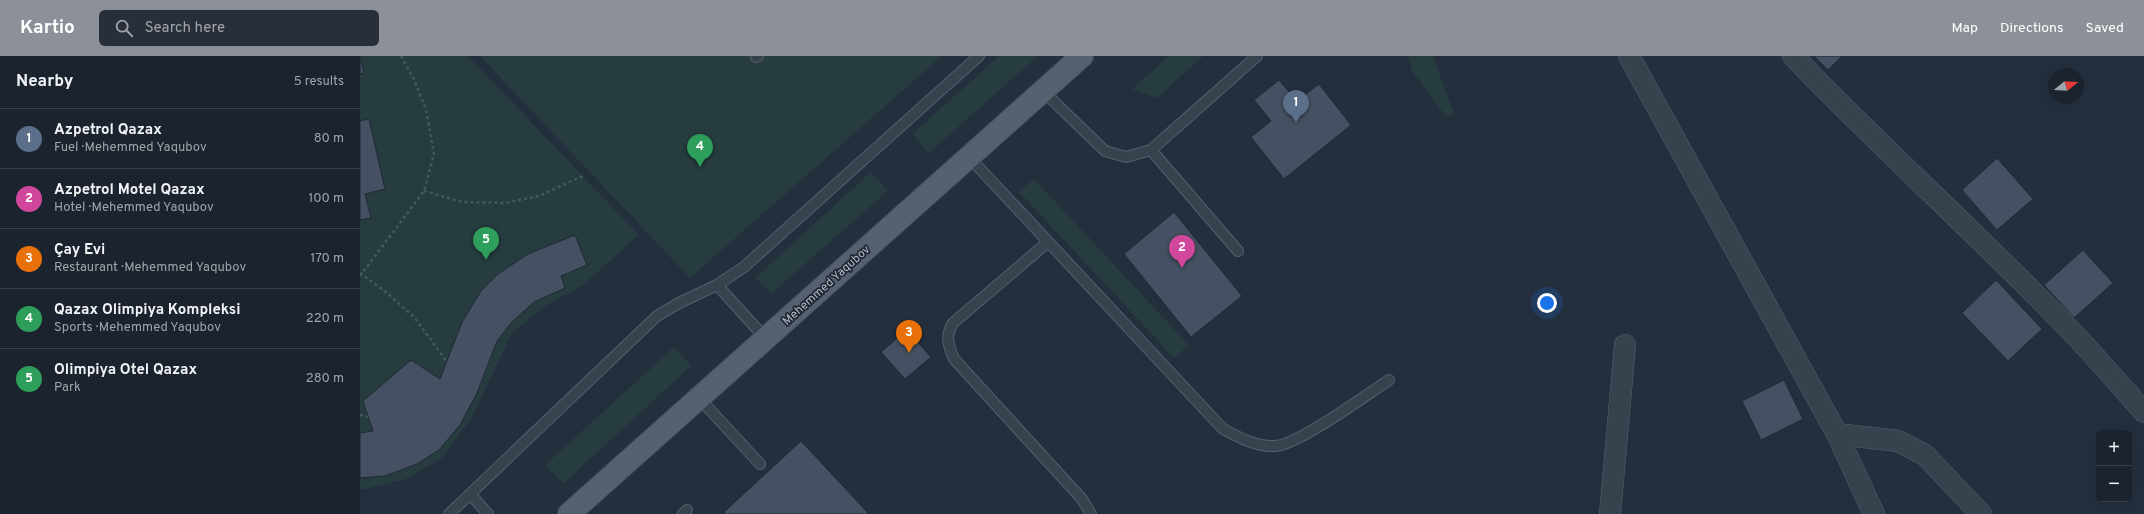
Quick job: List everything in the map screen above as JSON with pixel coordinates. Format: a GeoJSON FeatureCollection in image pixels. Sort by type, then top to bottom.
{"type":"FeatureCollection","features":[{"type":"Feature","properties":{"kind":"main road","name":"Mehemmed Yaqubov"},"geometry":{"type":"LineString","coordinates":[[569,514],[1082,56]]}},
{"type":"Feature","properties":{"kind":"street"},"geometry":{"type":"LineString","coordinates":[[1629,56],[1836,434],[1874,514]]}},
{"type":"Feature","properties":{"kind":"street"},"geometry":{"type":"LineString","coordinates":[[1793,56],[1850,116],[1988,248],[2066,326],[2144,412]]}},
{"type":"Feature","properties":{"kind":"street"},"geometry":{"type":"LineString","coordinates":[[1610,514],[1625,345]]}},
{"type":"Feature","properties":{"kind":"street"},"geometry":{"type":"LineString","coordinates":[[1836,434],[1898,441],[1925,455],[1981,514]]}},
{"type":"Feature","properties":{"kind":"lane"},"geometry":{"type":"LineString","coordinates":[[449,514],[657,316],[678,303],[717,285],[744,267],[979,56]]}},
{"type":"Feature","properties":{"kind":"lane"},"geometry":{"type":"LineString","coordinates":[[1043,91],[1105,151],[1126,157],[1151,150],[1257,56]]}},
{"type":"Feature","properties":{"kind":"lane"},"geometry":{"type":"LineString","coordinates":[[1151,150],[1238,251]]}},
{"type":"Feature","properties":{"kind":"lane"},"geometry":{"type":"LineString","coordinates":[[969,157],[1223,430],[1253,444],[1276,446],[1297,439],[1389,380]]}},
{"type":"Feature","properties":{"kind":"lane"},"geometry":{"type":"LineString","coordinates":[[1048,242],[953,323],[948,333],[948,347],[954,359],[1082,499],[1091,514]]}},
{"type":"Feature","properties":{"kind":"lane"},"geometry":{"type":"LineString","coordinates":[[717,285],[766,339]]}},
{"type":"Feature","properties":{"kind":"lane"},"geometry":{"type":"LineString","coordinates":[[699,398],[760,464]]}},
{"type":"Feature","properties":{"kind":"lane"},"geometry":{"type":"LineString","coordinates":[[470,494],[488,514]]}},
{"type":"Feature","properties":{"kind":"path"},"geometry":{"type":"LineString","coordinates":[[401,56],[414,79],[426,110],[434,154],[424,191],[360,274],[386,292],[414,317],[447,362]]}},
{"type":"Feature","properties":{"kind":"path"},"geometry":{"type":"LineString","coordinates":[[424,191],[462,202],[505,203],[539,196],[583,176]]}},
{"type":"Feature","properties":{"kind":"path"},"geometry":{"type":"LineString","coordinates":[[360,416],[368,417]]}},
{"type":"Feature","properties":{"kind":"green space"},"geometry":{"type":"Polygon","coordinates":[[[360,56],[468,56],[639,235],[583,285],[545,306],[512,333],[471,419],[442,458],[406,479],[365,489],[360,489],[360,56]]]}},
{"type":"Feature","properties":{"kind":"green space"},"geometry":{"type":"Polygon","coordinates":[[[480,56],[942,56],[690,278],[480,56]]]}},
{"type":"Feature","properties":{"kind":"green space"},"geometry":{"type":"Polygon","coordinates":[[[999,56],[1038,56],[929,153],[912,134],[999,56]]]}},
{"type":"Feature","properties":{"kind":"green space"},"geometry":{"type":"Polygon","coordinates":[[[1169,56],[1203,56],[1157,98],[1132,89],[1169,56]]]}},
{"type":"Feature","properties":{"kind":"green space"},"geometry":{"type":"Polygon","coordinates":[[[1408,56],[1433,56],[1454,114],[1446,117],[1412,71],[1408,56]]]}},
{"type":"Feature","properties":{"kind":"green space"},"geometry":{"type":"Polygon","coordinates":[[[871,172],[888,191],[772,293],[755,278],[871,172]]]}},
{"type":"Feature","properties":{"kind":"green space"},"geometry":{"type":"Polygon","coordinates":[[[1034,179],[1189,345],[1174,358],[1019,192],[1034,179]]]}},
{"type":"Feature","properties":{"kind":"green space"},"geometry":{"type":"Polygon","coordinates":[[[674,347],[691,366],[563,484],[545,465],[674,347]]]}},
{"type":"Feature","properties":{"kind":"building"},"geometry":{"type":"Polygon","coordinates":[[[1814,56],[1842,56],[1828,70],[1814,56]]]}},
{"type":"Feature","properties":{"kind":"building"},"geometry":{"type":"Polygon","coordinates":[[[360,57],[364,73],[360,74],[360,57]]]}},
{"type":"Feature","properties":{"kind":"building"},"geometry":{"type":"Polygon","coordinates":[[[1279,80],[1297,101],[1319,84],[1351,125],[1284,179],[1251,137],[1271,121],[1254,100],[1279,80]]]}},
{"type":"Feature","properties":{"kind":"building"},"geometry":{"type":"Polygon","coordinates":[[[369,119],[385,189],[365,194],[371,218],[360,220],[360,121],[369,119]]]}},
{"type":"Feature","properties":{"kind":"building"},"geometry":{"type":"Polygon","coordinates":[[[1997,158],[2033,199],[1997,230],[1962,190],[1997,158]]]}},
{"type":"Feature","properties":{"kind":"building"},"geometry":{"type":"Polygon","coordinates":[[[1174,212],[1242,296],[1191,337],[1124,254],[1174,212]]]}},
{"type":"Feature","properties":{"kind":"building"},"geometry":{"type":"Polygon","coordinates":[[[575,235],[587,265],[561,276],[565,288],[534,302],[511,323],[497,341],[477,393],[460,425],[439,450],[417,464],[385,476],[360,478],[360,433],[373,431],[363,401],[411,360],[440,379],[462,322],[481,291],[498,274],[528,254],[575,235]]]}},
{"type":"Feature","properties":{"kind":"building"},"geometry":{"type":"Polygon","coordinates":[[[2083,250],[2113,283],[2074,318],[2044,285],[2083,250]]]}},
{"type":"Feature","properties":{"kind":"building"},"geometry":{"type":"Polygon","coordinates":[[[1996,280],[2042,329],[2008,361],[1962,313],[1996,280]]]}},
{"type":"Feature","properties":{"kind":"building"},"geometry":{"type":"Polygon","coordinates":[[[907,330],[931,357],[905,379],[881,352],[907,330]]]}},
{"type":"Feature","properties":{"kind":"building"},"geometry":{"type":"Polygon","coordinates":[[[1784,380],[1803,419],[1761,440],[1742,401],[1784,380]]]}},
{"type":"Feature","properties":{"kind":"building"},"geometry":{"type":"Polygon","coordinates":[[[801,441],[869,514],[725,514],[724,512],[801,441]]]}},
{"type":"Feature","properties":{"kind":"place","name":"Azpetrol Qazax"},"geometry":{"type":"Point","coordinates":[1296,123]}},
{"type":"Feature","properties":{"kind":"place","name":"Qazax Olimpiya Kompleksi"},"geometry":{"type":"Point","coordinates":[700,167]}},
{"type":"Feature","properties":{"kind":"place","name":"Olimpiya Otel Qazax"},"geometry":{"type":"Point","coordinates":[486,260]}},
{"type":"Feature","properties":{"kind":"place","name":"Azpetrol Motel Qazax"},"geometry":{"type":"Point","coordinates":[1182,268]}},
{"type":"Feature","properties":{"kind":"place","name":"Çay Evi"},"geometry":{"type":"Point","coordinates":[909,353]}}]}
